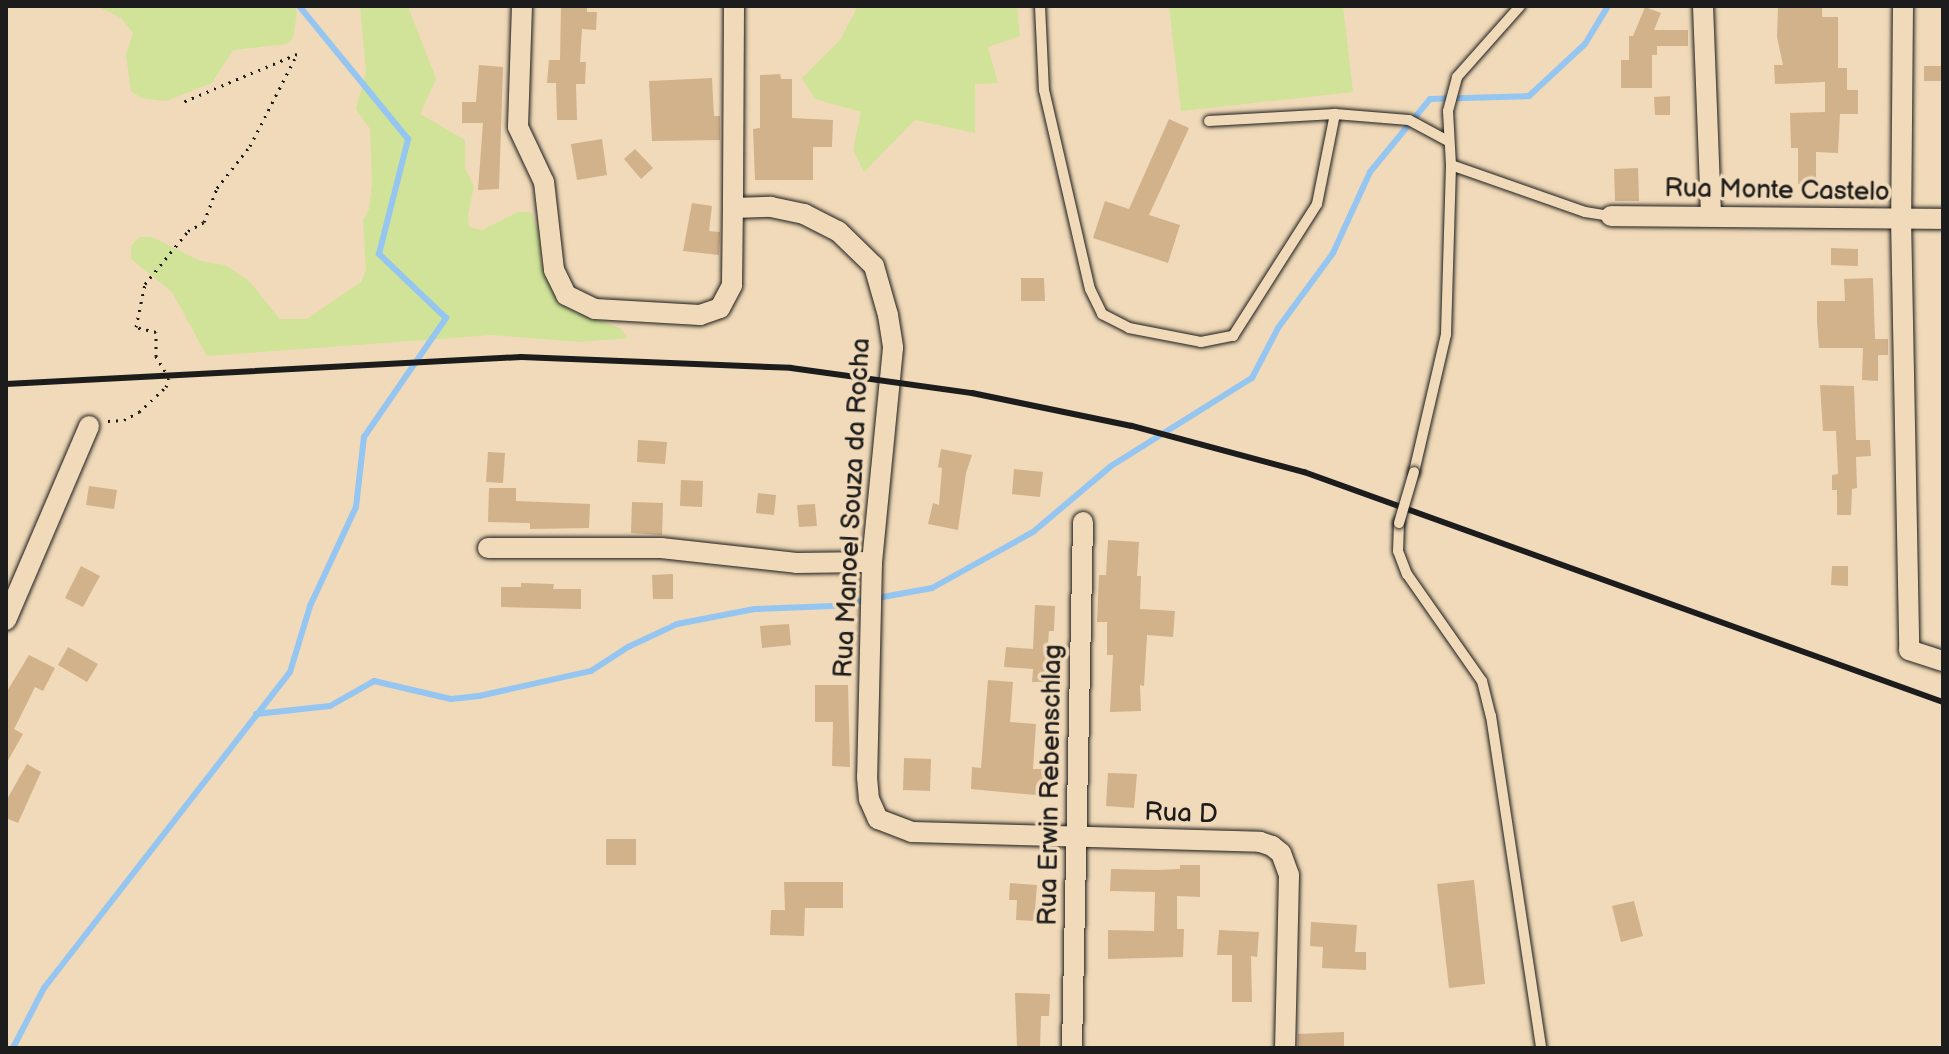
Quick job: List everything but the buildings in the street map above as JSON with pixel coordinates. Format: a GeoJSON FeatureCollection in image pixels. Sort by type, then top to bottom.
{"type":"FeatureCollection","features":[{"type":"Feature","properties":{"kind":"street"},"geometry":{"type":"LineString","coordinates":[[522,6],[518,127],[544,182],[554,270],[566,295],[595,309],[700,315],[720,308],[732,285],[734,6]]}},
{"type":"Feature","properties":{"kind":"street"},"geometry":{"type":"LineString","coordinates":[[1703,6],[1711,216]]}},
{"type":"Feature","properties":{"kind":"street"},"geometry":{"type":"LineString","coordinates":[[1903,6],[1901,218],[1909,650],[1943,661]]}},
{"type":"Feature","properties":{"kind":"street","name":"Rua Manoel Souza da Rocha"},"geometry":{"type":"LineString","coordinates":[[733,208],[771,207],[804,214],[838,231],[874,266],[888,315],[893,348],[872,562],[867,777],[869,799],[878,819],[912,832],[1076,837]]}},
{"type":"Feature","properties":{"kind":"street","name":"Rua Monte Castelo"},"geometry":{"type":"LineString","coordinates":[[1611,216],[1943,219]]}},
{"type":"Feature","properties":{"kind":"street"},"geometry":{"type":"LineString","coordinates":[[6,620],[89,426]]}},
{"type":"Feature","properties":{"kind":"street","name":"Rua Erwin Rebenschlag"},"geometry":{"type":"LineString","coordinates":[[1072,1048],[1083,522]]}},
{"type":"Feature","properties":{"kind":"street"},"geometry":{"type":"LineString","coordinates":[[488,548],[661,548],[796,563],[872,562]]}},
{"type":"Feature","properties":{"kind":"street","name":"Rua D"},"geometry":{"type":"LineString","coordinates":[[1076,837],[1260,842],[1281,853],[1289,875],[1285,1048]]}},
{"type":"Feature","properties":{"kind":"lane"},"geometry":{"type":"LineString","coordinates":[[1040,6],[1044,90],[1090,289],[1102,314],[1129,328],[1201,342],[1233,336],[1317,204],[1335,114]]}},
{"type":"Feature","properties":{"kind":"lane"},"geometry":{"type":"LineString","coordinates":[[1520,6],[1457,77],[1448,111],[1451,165],[1446,334],[1399,523],[1398,551],[1407,574],[1482,681],[1491,716],[1541,1048]]}},
{"type":"Feature","properties":{"kind":"lane"},"geometry":{"type":"LineString","coordinates":[[1209,121],[1335,114],[1409,120],[1448,141]]}},
{"type":"Feature","properties":{"kind":"lane"},"geometry":{"type":"LineString","coordinates":[[1451,165],[1585,212],[1611,216]]}},
{"type":"Feature","properties":{"kind":"path"},"geometry":{"type":"LineString","coordinates":[[89,426],[124,420],[166,387],[169,378],[156,356],[156,332],[136,327],[145,284],[188,231],[204,222],[217,188],[250,146],[297,54],[183,102]]}},
{"type":"Feature","properties":{"kind":"green space"},"geometry":{"type":"Polygon","coordinates":[[[97,6],[294,6],[297,12],[293,39],[287,44],[233,50],[212,83],[166,101],[141,98],[131,91],[126,55],[133,33],[121,18],[97,6]]]}},
{"type":"Feature","properties":{"kind":"green space"},"geometry":{"type":"Polygon","coordinates":[[[360,6],[408,6],[436,79],[420,114],[465,140],[465,168],[474,186],[468,215],[469,227],[482,230],[518,212],[531,212],[540,236],[541,263],[552,288],[570,310],[620,328],[628,338],[579,342],[493,335],[207,356],[172,292],[131,259],[131,246],[139,237],[152,237],[200,261],[225,265],[248,280],[280,319],[307,319],[361,282],[366,270],[363,220],[369,209],[372,182],[370,129],[356,109],[366,72],[360,6]]]}},
{"type":"Feature","properties":{"kind":"green space"},"geometry":{"type":"Polygon","coordinates":[[[858,6],[1017,6],[1020,36],[988,47],[998,83],[975,84],[975,133],[915,120],[864,172],[853,150],[861,112],[815,99],[802,78],[840,40],[858,6]]]}},
{"type":"Feature","properties":{"kind":"green space"},"geometry":{"type":"Polygon","coordinates":[[[1169,6],[1343,6],[1353,92],[1181,111],[1169,6]]]}},
{"type":"Feature","properties":{"kind":"waterway"},"geometry":{"type":"LineString","coordinates":[[13,1048],[44,988],[290,672],[310,606],[356,507],[364,437],[446,318],[379,254],[408,139],[299,6]]}},
{"type":"Feature","properties":{"kind":"waterway"},"geometry":{"type":"LineString","coordinates":[[256,714],[330,706],[374,681],[451,699],[479,696],[591,671],[628,647],[677,624],[755,609],[833,606],[932,588],[1033,532],[1111,466],[1252,378],[1278,328],[1333,253],[1370,172],[1430,99],[1529,96],[1585,44],[1608,6]]}},
{"type":"Feature","properties":{"kind":"railway"},"geometry":{"type":"LineString","coordinates":[[6,384],[521,357],[791,368],[972,393],[1132,426],[1304,472],[1943,702]]}}]}
